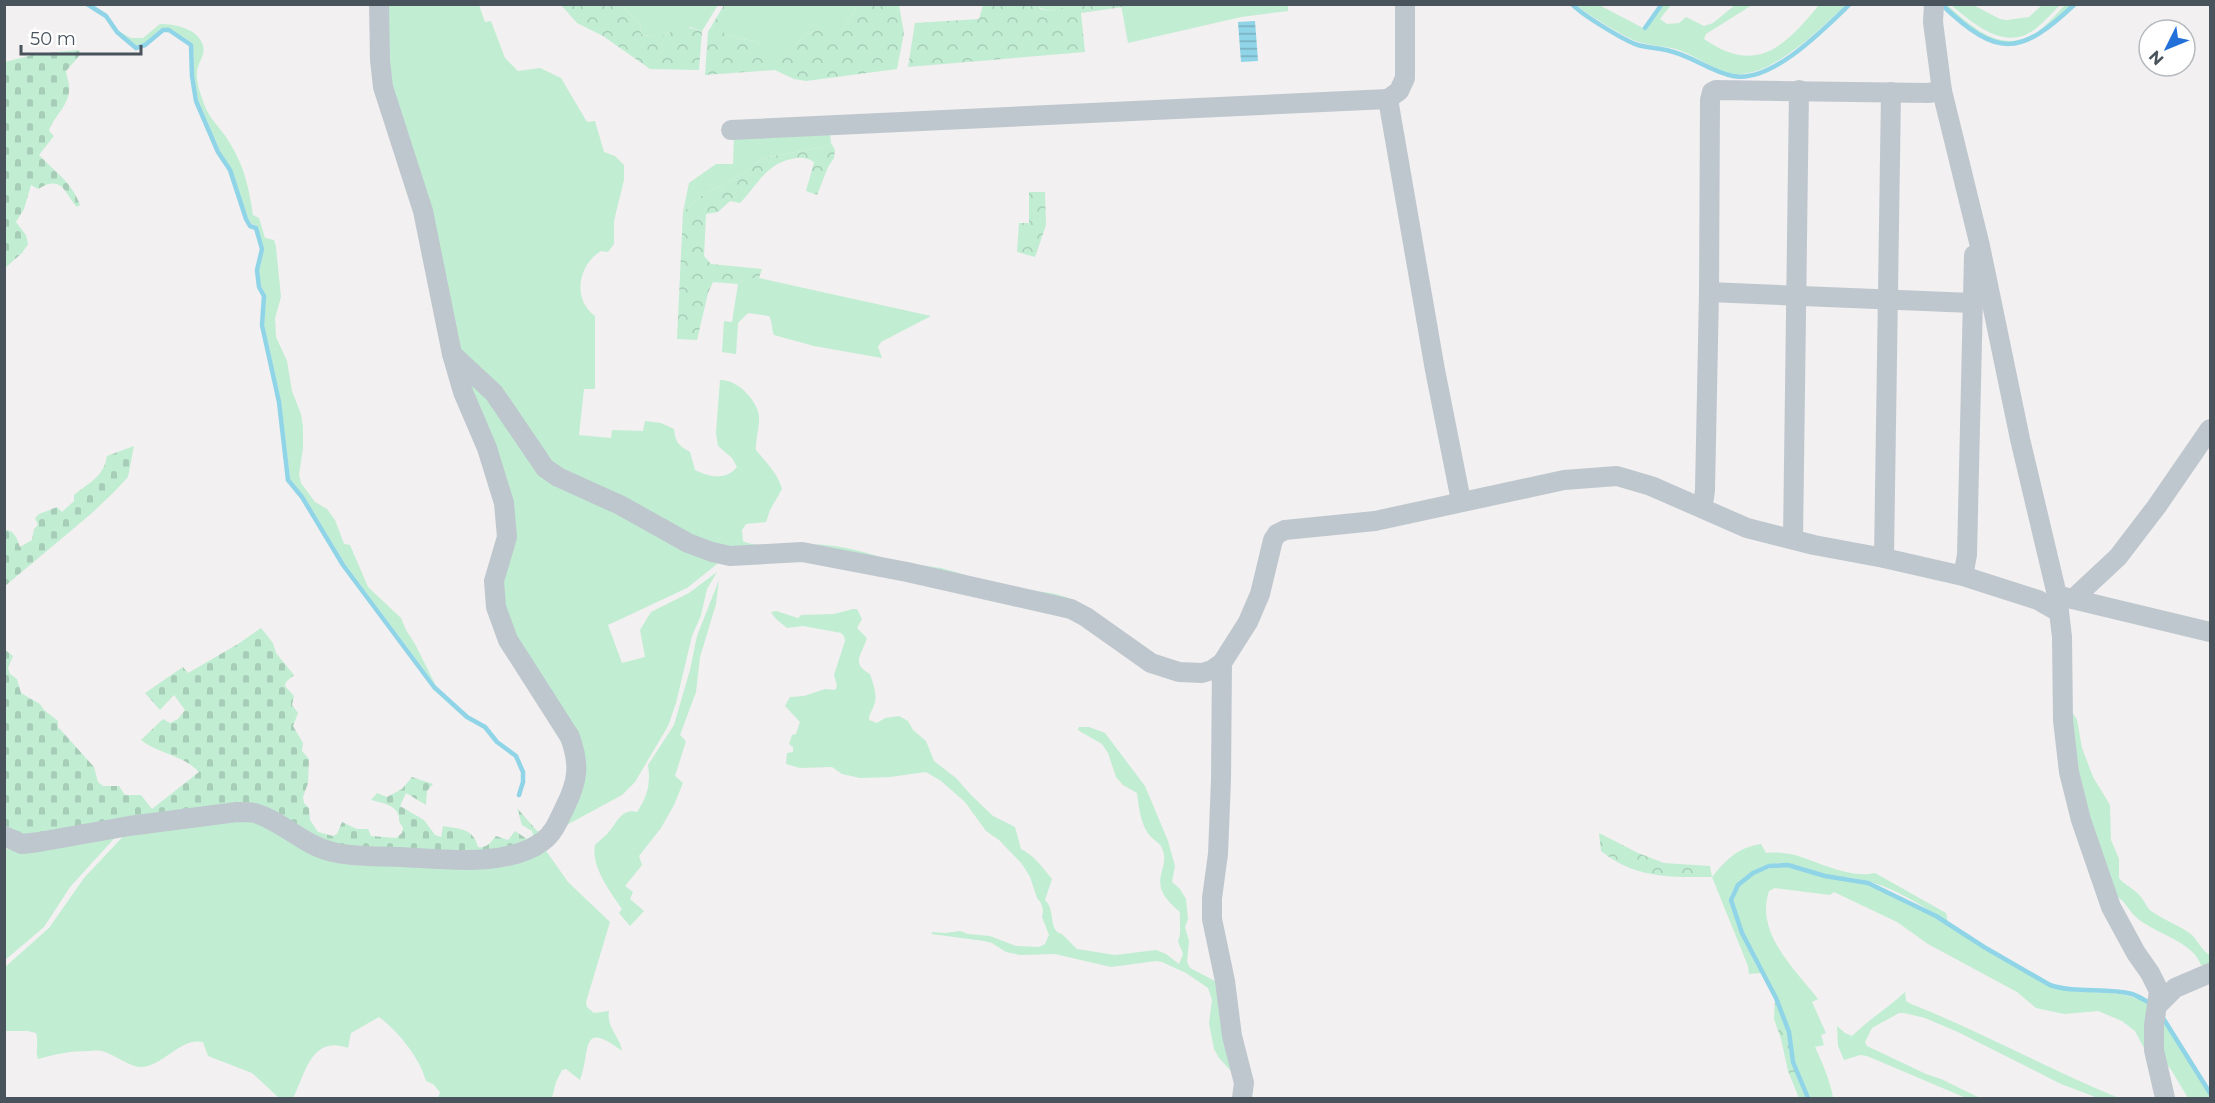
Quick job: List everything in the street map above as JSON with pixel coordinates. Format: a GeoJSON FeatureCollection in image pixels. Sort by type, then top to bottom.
{"type":"FeatureCollection","features":[{"type":"Feature","properties":{"kind":"street"},"geometry":{"type":"LineString","coordinates":[[10,842],[237,812],[261,815],[305,842],[336,853],[452,860],[506,856],[542,842],[551,834],[574,790],[577,754],[570,737],[518,656],[501,623],[496,607],[494,588],[507,537],[504,503],[487,448],[463,392],[452,354],[423,211],[383,87],[379,4]]}},
{"type":"Feature","properties":{"kind":"street"},"geometry":{"type":"LineString","coordinates":[[731,130],[1388,99],[1399,91],[1405,78],[1406,4]]}},
{"type":"Feature","properties":{"kind":"street"},"geometry":{"type":"LineString","coordinates":[[1934,4],[1933,22],[1942,91],[1980,246],[2020,439],[2063,602],[2065,736],[2069,772],[2081,820],[2111,907],[2136,953],[2150,973],[2158,991],[2154,1050],[2165,1098]]}},
{"type":"Feature","properties":{"kind":"street"},"geometry":{"type":"LineString","coordinates":[[1700,506],[1705,490],[1711,95],[1716,90],[1928,93],[1942,91]]}},
{"type":"Feature","properties":{"kind":"street"},"geometry":{"type":"LineString","coordinates":[[1793,539],[1799,90]]}},
{"type":"Feature","properties":{"kind":"street"},"geometry":{"type":"LineString","coordinates":[[1884,558],[1891,92]]}},
{"type":"Feature","properties":{"kind":"street"},"geometry":{"type":"LineString","coordinates":[[1388,99],[1435,370],[1461,501]]}},
{"type":"Feature","properties":{"kind":"street"},"geometry":{"type":"LineString","coordinates":[[1963,576],[1967,555],[1974,254],[1980,246]]}},
{"type":"Feature","properties":{"kind":"street"},"geometry":{"type":"LineString","coordinates":[[1709,292],[1972,303]]}},
{"type":"Feature","properties":{"kind":"street"},"geometry":{"type":"LineString","coordinates":[[452,354],[494,393],[545,468],[558,477],[620,505],[688,543],[730,556],[802,552],[917,574],[1071,609],[1086,617],[1150,663],[1179,672],[1202,673],[1222,663],[1248,622],[1260,594],[1270,547],[1277,534],[1295,528],[1375,521],[1564,480],[1617,476],[1651,486],[1747,528],[1963,576],[2038,600],[2063,602],[2211,632]]}},
{"type":"Feature","properties":{"kind":"street"},"geometry":{"type":"LineString","coordinates":[[2063,602],[2099,576],[2125,548],[2211,429]]}},
{"type":"Feature","properties":{"kind":"street"},"geometry":{"type":"LineString","coordinates":[[1222,663],[1221,780],[1212,919],[1225,981],[1232,1036],[1244,1083],[1242,1098]]}},
{"type":"Feature","properties":{"kind":"street"},"geometry":{"type":"LineString","coordinates":[[2158,1005],[2175,988],[2211,973]]}},
{"type":"Feature","properties":{"kind":"green space"},"geometry":{"type":"Polygon","coordinates":[[[1077,4],[1121,5],[1123,7],[1081,13],[1085,52],[908,67],[915,23],[979,19],[983,5],[1038,5],[1040,9],[1051,11],[1077,4]]]}},
{"type":"Feature","properties":{"kind":"green space"},"geometry":{"type":"Polygon","coordinates":[[[1288,4],[1288,11],[1241,17],[1128,43],[1121,5],[1288,4]]]}},
{"type":"Feature","properties":{"kind":"green space"},"geometry":{"type":"Polygon","coordinates":[[[384,5],[479,5],[485,22],[491,21],[505,58],[518,71],[540,68],[561,78],[587,122],[595,121],[604,152],[615,156],[624,165],[624,180],[614,221],[614,244],[608,252],[601,251],[593,257],[583,273],[581,282],[583,301],[595,316],[595,389],[584,389],[579,435],[611,438],[612,430],[643,431],[645,421],[661,423],[674,429],[678,443],[690,452],[695,470],[712,476],[723,476],[737,467],[732,458],[718,446],[716,433],[720,380],[733,383],[754,403],[759,416],[756,450],[775,473],[782,489],[766,522],[746,524],[742,530],[743,541],[759,545],[825,545],[845,548],[905,563],[941,568],[1003,586],[1057,595],[1086,608],[944,578],[731,553],[564,477],[464,362],[395,115],[384,5]]]}},
{"type":"Feature","properties":{"kind":"green space"},"geometry":{"type":"Polygon","coordinates":[[[561,5],[621,5],[640,25],[641,34],[648,36],[663,36],[683,26],[702,31],[699,70],[650,69],[603,36],[577,23],[561,5]]]}},
{"type":"Feature","properties":{"kind":"green space"},"geometry":{"type":"Polygon","coordinates":[[[621,5],[718,5],[702,31],[690,27],[673,31],[659,38],[641,34],[640,25],[621,5]]]}},
{"type":"Feature","properties":{"kind":"green space"},"geometry":{"type":"Polygon","coordinates":[[[724,5],[857,5],[847,21],[836,30],[818,30],[807,34],[789,50],[775,58],[755,41],[735,38],[724,33],[724,5]]]}},
{"type":"Feature","properties":{"kind":"green space"},"geometry":{"type":"Polygon","coordinates":[[[724,5],[724,33],[735,38],[755,41],[775,57],[789,50],[807,34],[818,30],[836,29],[847,21],[857,5],[899,5],[904,33],[897,69],[806,81],[794,79],[775,70],[705,75],[708,32],[724,5]]]}},
{"type":"Feature","properties":{"kind":"green space"},"geometry":{"type":"Polygon","coordinates":[[[1038,5],[1074,5],[1053,11],[1044,10],[1038,5]]]}},
{"type":"Feature","properties":{"kind":"green space"},"geometry":{"type":"Polygon","coordinates":[[[1576,5],[1599,5],[1645,29],[1664,5],[1671,5],[1660,19],[1667,24],[1679,23],[1686,17],[1704,26],[1713,23],[1735,5],[1752,5],[1706,34],[1704,39],[1723,50],[1740,55],[1755,55],[1782,44],[1819,5],[1846,5],[1795,50],[1779,60],[1749,73],[1735,74],[1720,70],[1676,49],[1633,40],[1576,5]]]}},
{"type":"Feature","properties":{"kind":"green space"},"geometry":{"type":"Polygon","coordinates":[[[1943,5],[1947,5],[1973,27],[1993,38],[2015,41],[2032,36],[2065,5],[2073,5],[2037,34],[2022,41],[2008,43],[1994,41],[1979,34],[1943,5]]]}},
{"type":"Feature","properties":{"kind":"green space"},"geometry":{"type":"Polygon","coordinates":[[[1951,5],[1973,5],[2000,19],[2007,20],[2029,17],[2042,5],[2060,5],[2035,29],[2015,38],[1995,35],[1985,30],[1951,5]]]}},
{"type":"Feature","properties":{"kind":"green space"},"geometry":{"type":"Polygon","coordinates":[[[160,24],[189,30],[201,41],[204,49],[197,78],[204,104],[209,115],[232,147],[241,166],[253,215],[259,218],[265,238],[274,240],[281,297],[275,318],[276,337],[287,361],[292,391],[301,414],[303,448],[299,475],[301,483],[315,502],[327,509],[335,520],[344,544],[350,545],[368,587],[401,618],[436,686],[345,564],[304,496],[290,479],[281,402],[264,324],[266,295],[261,286],[259,270],[264,249],[257,226],[252,224],[248,218],[231,169],[220,151],[198,100],[194,76],[193,44],[170,28],[162,28],[144,43],[136,45],[118,31],[131,38],[143,38],[160,24]]]}},
{"type":"Feature","properties":{"kind":"green space"},"geometry":{"type":"Polygon","coordinates":[[[79,50],[80,55],[66,71],[69,86],[68,97],[49,131],[54,136],[39,155],[68,184],[80,205],[77,207],[58,184],[46,185],[38,189],[31,185],[24,209],[16,222],[26,235],[28,244],[22,253],[5,268],[5,62],[36,54],[79,50]]]}},
{"type":"Feature","properties":{"kind":"green space"},"geometry":{"type":"Polygon","coordinates":[[[830,132],[831,143],[758,161],[748,171],[703,195],[683,212],[689,183],[716,164],[733,164],[734,137],[830,132]]]}},
{"type":"Feature","properties":{"kind":"green space"},"geometry":{"type":"Polygon","coordinates":[[[831,143],[835,150],[834,158],[817,195],[806,191],[814,162],[806,158],[794,158],[768,171],[740,203],[730,201],[718,212],[706,214],[704,256],[711,264],[762,269],[759,278],[744,278],[738,284],[713,282],[708,293],[697,340],[677,339],[683,212],[703,195],[748,171],[758,161],[831,143]]]}},
{"type":"Feature","properties":{"kind":"green space"},"geometry":{"type":"Polygon","coordinates":[[[1029,192],[1045,192],[1046,225],[1035,257],[1017,252],[1019,223],[1029,223],[1029,192]]]}},
{"type":"Feature","properties":{"kind":"green space"},"geometry":{"type":"Polygon","coordinates":[[[744,278],[759,278],[931,316],[881,342],[878,347],[882,358],[814,346],[774,335],[769,316],[748,313],[738,323],[736,354],[722,352],[724,321],[732,322],[738,284],[744,278]]]}},
{"type":"Feature","properties":{"kind":"green space"},"geometry":{"type":"Polygon","coordinates":[[[471,378],[536,463],[726,557],[687,588],[608,625],[622,663],[645,657],[640,630],[651,612],[689,593],[717,572],[707,589],[701,615],[692,636],[676,703],[668,726],[635,782],[622,795],[563,827],[579,787],[535,677],[499,601],[507,549],[467,389],[471,378]]]}},
{"type":"Feature","properties":{"kind":"green space"},"geometry":{"type":"Polygon","coordinates":[[[134,446],[128,477],[92,513],[5,586],[5,530],[13,533],[20,547],[32,540],[34,529],[38,525],[35,518],[39,514],[57,507],[62,512],[74,501],[74,495],[99,474],[107,456],[134,446]]]}},
{"type":"Feature","properties":{"kind":"green space"},"geometry":{"type":"Polygon","coordinates":[[[719,580],[716,604],[700,657],[696,692],[680,735],[686,741],[675,776],[683,783],[661,828],[639,856],[642,865],[625,886],[633,892],[630,899],[644,911],[630,926],[619,913],[622,909],[599,870],[595,845],[623,814],[631,811],[637,812],[643,801],[648,784],[648,765],[674,725],[697,636],[719,580]]]}},
{"type":"Feature","properties":{"kind":"green space"},"geometry":{"type":"Polygon","coordinates":[[[857,609],[862,619],[857,628],[867,638],[859,658],[860,666],[870,674],[874,685],[875,701],[869,720],[877,723],[885,718],[899,716],[908,721],[913,730],[926,741],[934,761],[956,778],[993,816],[1015,827],[1021,849],[1034,858],[1052,879],[1045,900],[1050,908],[1057,932],[1077,949],[1115,955],[1156,950],[1179,964],[1183,954],[1178,941],[1180,912],[1162,892],[1160,884],[1164,855],[1161,846],[1144,827],[1137,793],[1123,785],[1116,777],[1108,753],[1102,744],[1078,730],[1079,727],[1089,727],[1105,733],[1145,786],[1168,841],[1175,866],[1172,882],[1186,899],[1188,919],[1185,927],[1189,941],[1187,962],[1190,968],[1221,984],[1240,1081],[1214,1049],[1209,1023],[1212,1000],[1208,988],[1186,973],[1156,961],[1111,967],[1055,954],[1020,955],[1006,952],[984,941],[931,934],[960,931],[990,936],[1016,946],[1039,947],[1045,944],[1049,935],[1042,917],[1041,903],[1022,864],[999,840],[986,831],[965,802],[941,781],[926,772],[860,778],[842,774],[832,767],[800,768],[786,764],[787,753],[793,752],[793,747],[789,744],[792,735],[796,734],[800,722],[785,706],[790,697],[804,696],[825,689],[835,690],[837,686],[834,675],[845,641],[841,633],[803,626],[787,628],[771,612],[776,611],[798,618],[801,615],[834,614],[857,609]]]}},
{"type":"Feature","properties":{"kind":"green space"},"geometry":{"type":"Polygon","coordinates":[[[261,628],[273,643],[276,653],[294,675],[285,686],[294,696],[292,705],[298,713],[293,726],[303,743],[302,751],[309,759],[308,783],[303,797],[304,803],[309,808],[310,820],[318,832],[333,836],[337,834],[342,822],[357,829],[368,829],[371,836],[396,838],[402,833],[403,828],[397,812],[390,806],[371,800],[377,793],[387,797],[402,789],[412,777],[433,784],[427,791],[426,805],[406,793],[400,806],[424,820],[435,835],[441,837],[443,826],[465,830],[473,836],[478,847],[488,844],[496,836],[508,840],[515,831],[527,839],[533,835],[532,831],[522,825],[517,808],[537,831],[547,834],[505,853],[344,850],[260,811],[37,839],[5,832],[4,649],[13,656],[8,668],[10,674],[17,679],[21,693],[40,704],[58,721],[58,727],[94,767],[98,782],[103,786],[119,786],[125,795],[141,795],[152,809],[199,772],[186,762],[155,749],[141,740],[163,719],[170,723],[178,719],[185,710],[174,695],[160,710],[145,693],[183,667],[188,673],[261,628]]]}},
{"type":"Feature","properties":{"kind":"green space"},"geometry":{"type":"Polygon","coordinates":[[[2068,705],[2077,720],[2082,748],[2093,777],[2110,805],[2111,840],[2119,859],[2119,878],[2138,893],[2151,911],[2192,935],[2210,955],[2210,968],[2201,965],[2197,957],[2181,943],[2143,923],[2120,899],[2113,895],[2075,770],[2068,705]]]}},
{"type":"Feature","properties":{"kind":"green space"},"geometry":{"type":"Polygon","coordinates":[[[239,815],[348,860],[542,845],[568,882],[610,922],[586,1002],[587,1007],[594,1013],[609,1011],[609,1022],[622,1051],[608,1042],[593,1038],[589,1043],[580,1080],[566,1069],[562,1070],[552,1098],[438,1098],[440,1092],[433,1084],[426,1081],[419,1063],[407,1046],[379,1017],[351,1033],[348,1048],[336,1045],[325,1047],[318,1052],[306,1068],[293,1098],[279,1098],[252,1073],[208,1056],[203,1042],[187,1044],[148,1066],[140,1067],[100,1051],[69,1052],[38,1059],[36,1033],[5,1031],[4,968],[49,928],[84,878],[131,828],[239,815]]]}},
{"type":"Feature","properties":{"kind":"green space"},"geometry":{"type":"Polygon","coordinates":[[[121,831],[70,887],[44,927],[5,960],[5,849],[121,831]]]}},
{"type":"Feature","properties":{"kind":"green space"},"geometry":{"type":"Polygon","coordinates":[[[1599,833],[1638,853],[1664,863],[1710,866],[1712,877],[1668,876],[1641,872],[1627,867],[1601,851],[1599,833]]]}},
{"type":"Feature","properties":{"kind":"green space"},"geometry":{"type":"Polygon","coordinates":[[[1761,844],[1766,853],[1795,855],[1845,872],[1875,873],[1946,913],[1948,922],[1909,898],[1878,884],[1826,875],[1786,863],[1768,865],[1759,868],[1737,884],[1729,900],[1741,933],[1761,973],[1749,974],[1748,966],[1712,877],[1733,855],[1745,848],[1761,844]]]}},
{"type":"Feature","properties":{"kind":"green space"},"geometry":{"type":"Polygon","coordinates":[[[1787,866],[1824,877],[1867,884],[1888,892],[1935,917],[2050,986],[2074,991],[2123,995],[2149,1004],[2147,1054],[2135,1031],[2122,1021],[2098,1011],[2064,1014],[2036,1008],[2017,992],[1928,944],[1897,922],[1834,892],[1830,895],[1775,888],[1769,891],[1766,906],[1767,921],[1779,949],[1818,999],[1812,1002],[1826,1033],[1821,1035],[1824,1045],[1815,1047],[1833,1098],[1810,1098],[1795,1062],[1790,1031],[1777,997],[1743,932],[1732,900],[1740,885],[1754,874],[1770,868],[1787,866]]]}},
{"type":"Feature","properties":{"kind":"green space"},"geometry":{"type":"Polygon","coordinates":[[[1905,992],[1906,1001],[1911,1004],[2119,1098],[2098,1098],[2061,1084],[1958,1032],[1925,1018],[1904,1013],[1899,1013],[1872,1028],[1865,1042],[1867,1046],[1980,1098],[1966,1098],[1867,1056],[1860,1055],[1844,1060],[1838,1046],[1837,1026],[1852,1036],[1905,992]]]}},
{"type":"Feature","properties":{"kind":"green space"},"geometry":{"type":"Polygon","coordinates":[[[1775,998],[1787,1032],[1792,1062],[1807,1098],[1799,1098],[1788,1071],[1774,1019],[1775,998]]]}},
{"type":"Feature","properties":{"kind":"green space"},"geometry":{"type":"Polygon","coordinates":[[[2162,1019],[2210,1098],[2188,1098],[2170,1068],[2159,1059],[2162,1019]]]}},
{"type":"Feature","properties":{"kind":"water"},"geometry":{"type":"Polygon","coordinates":[[[1255,21],[1258,61],[1241,62],[1238,22],[1255,21]]]}},
{"type":"Feature","properties":{"kind":"waterway"},"geometry":{"type":"LineString","coordinates":[[87,4],[106,16],[117,32],[136,48],[145,45],[163,30],[169,30],[191,45],[196,101],[218,152],[230,170],[246,219],[250,226],[256,228],[262,249],[257,270],[259,287],[264,296],[262,325],[279,402],[288,480],[302,497],[343,565],[434,687],[467,717],[485,727],[497,742],[516,756],[523,772],[519,795]]}},
{"type":"Feature","properties":{"kind":"waterway"},"geometry":{"type":"LineString","coordinates":[[1572,4],[1594,21],[1632,43],[1678,53],[1733,76],[1748,76],[1764,72],[1780,63],[1812,40],[1850,4]]}},
{"type":"Feature","properties":{"kind":"waterway"},"geometry":{"type":"LineString","coordinates":[[1645,28],[1662,4]]}},
{"type":"Feature","properties":{"kind":"waterway"},"geometry":{"type":"LineString","coordinates":[[1942,5],[1979,35],[1994,42],[2009,44],[2024,41],[2039,34],[2075,4]]}},
{"type":"Feature","properties":{"kind":"waterway"},"geometry":{"type":"LineString","coordinates":[[1808,1098],[1793,1062],[1789,1032],[1776,998],[1742,933],[1731,900],[1738,885],[1753,873],[1769,866],[1788,865],[1825,876],[1868,883],[1936,916],[2050,985],[2070,989],[2122,992],[2150,1003]]}},
{"type":"Feature","properties":{"kind":"waterway"},"geometry":{"type":"LineString","coordinates":[[2163,1018],[2210,1093]]}}]}
